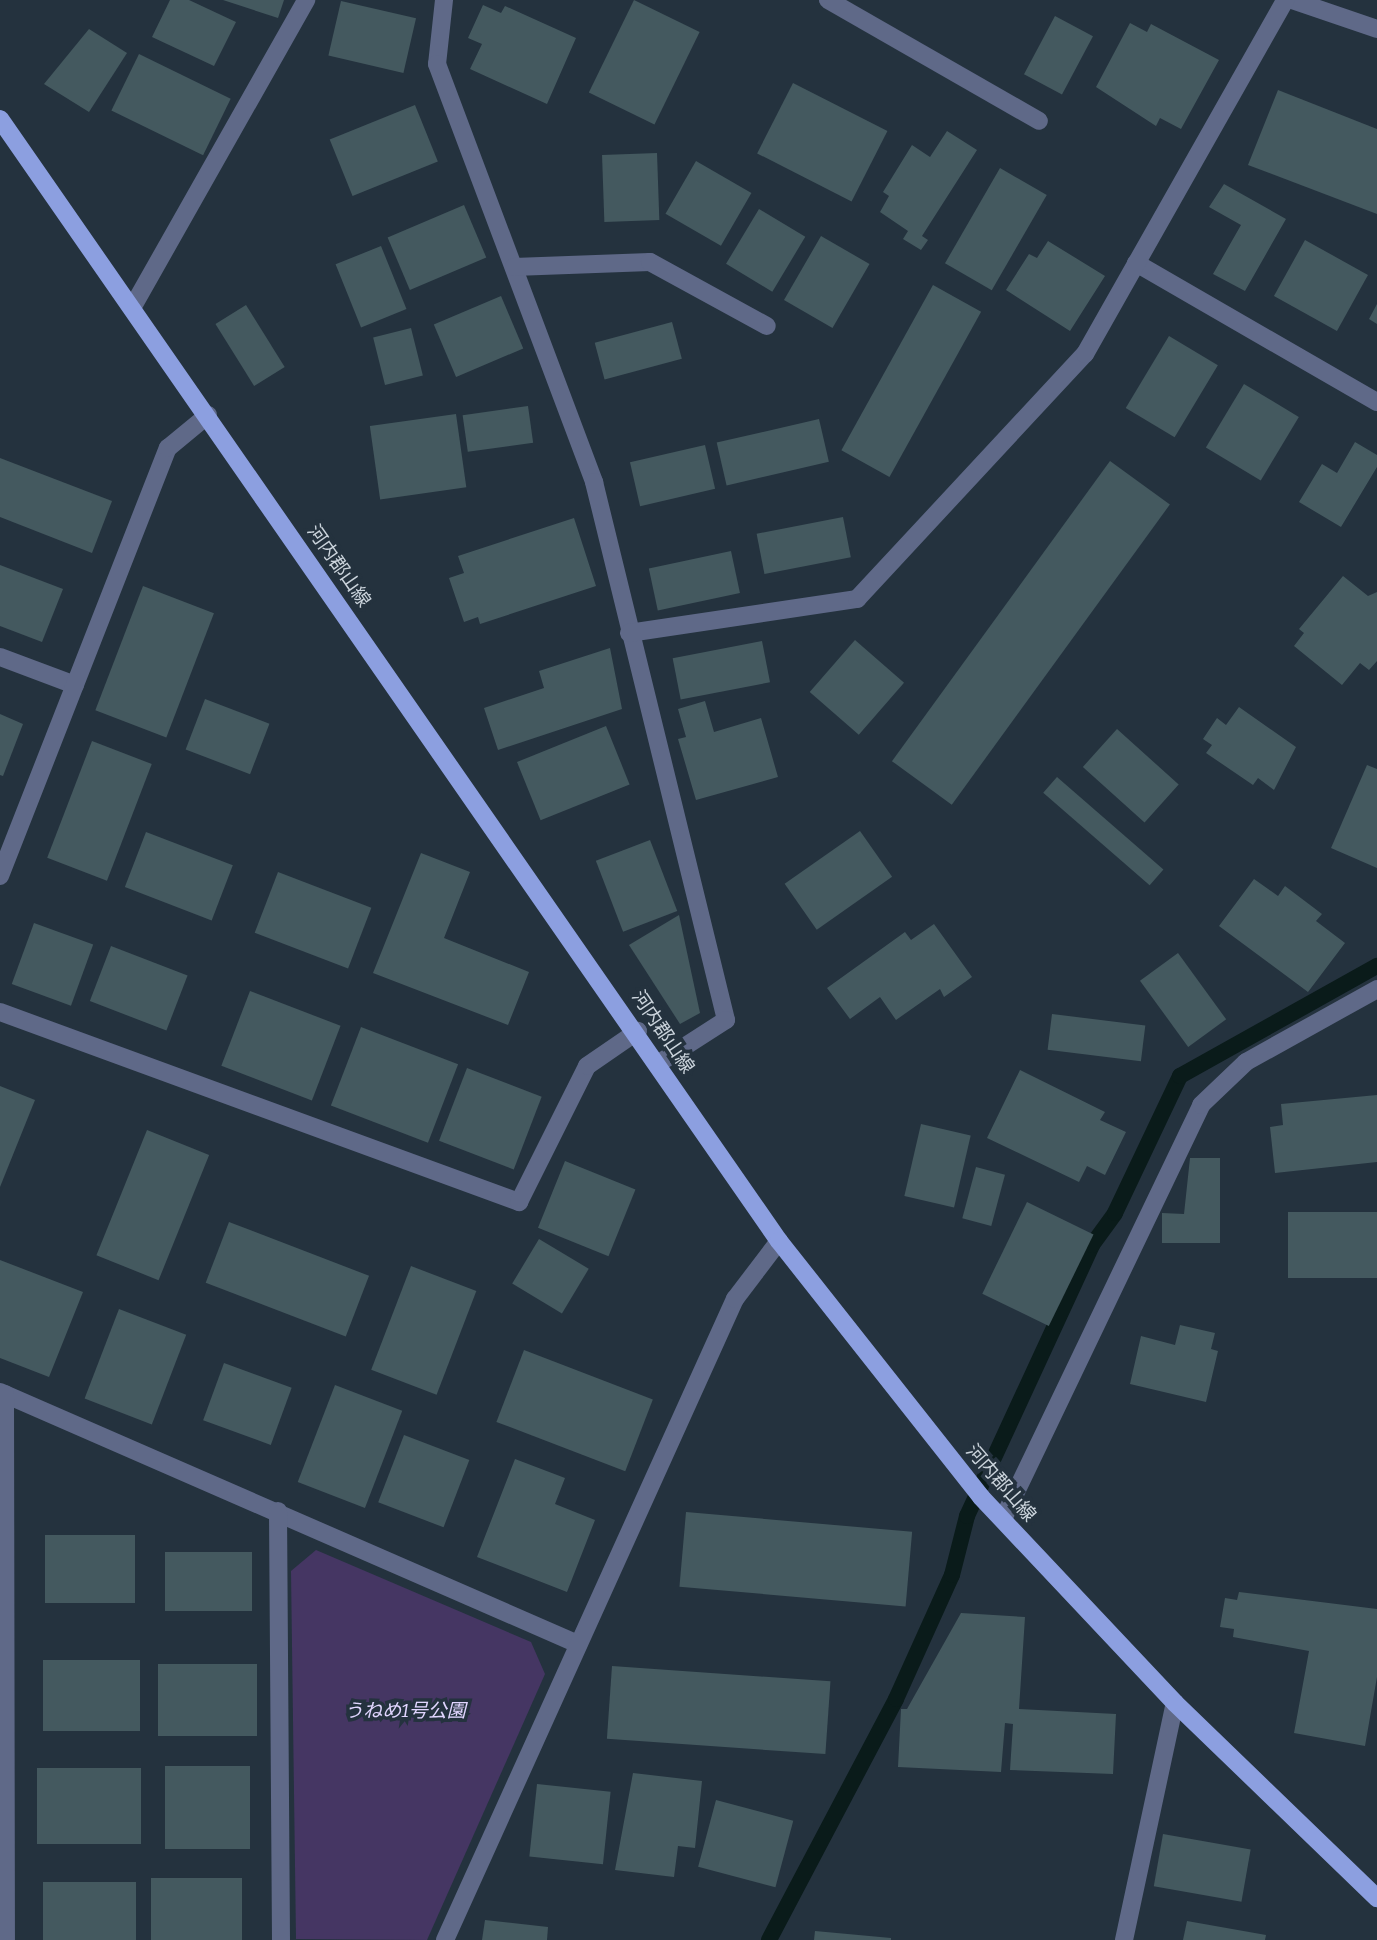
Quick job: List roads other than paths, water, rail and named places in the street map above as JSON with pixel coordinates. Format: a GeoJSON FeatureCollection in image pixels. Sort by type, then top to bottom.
{"type":"FeatureCollection","features":[{"type":"Feature","properties":{"kind":"main road","name":"河内郡山線"},"geometry":{"type":"LineString","coordinates":[[0,119],[638,1031],[779,1241],[981,1497],[1175,1703],[1377,1898]]}},
{"type":"Feature","properties":{"kind":"street"},"geometry":{"type":"LineString","coordinates":[[132,308],[306,0]]}},
{"type":"Feature","properties":{"kind":"street"},"geometry":{"type":"LineString","coordinates":[[444,0],[437,64],[594,482],[629,634],[726,1020],[659,1063]]}},
{"type":"Feature","properties":{"kind":"street"},"geometry":{"type":"LineString","coordinates":[[828,0],[1039,121]]}},
{"type":"Feature","properties":{"kind":"street"},"geometry":{"type":"LineString","coordinates":[[629,634],[857,599],[1085,354],[1285,0]]}},
{"type":"Feature","properties":{"kind":"street"},"geometry":{"type":"LineString","coordinates":[[1292,0],[1377,30]]}},
{"type":"Feature","properties":{"kind":"street"},"geometry":{"type":"LineString","coordinates":[[514,267],[650,262],[767,326]]}},
{"type":"Feature","properties":{"kind":"street"},"geometry":{"type":"LineString","coordinates":[[1136,263],[1377,402]]}},
{"type":"Feature","properties":{"kind":"street"},"geometry":{"type":"LineString","coordinates":[[0,876],[168,448],[208,415]]}},
{"type":"Feature","properties":{"kind":"street"},"geometry":{"type":"LineString","coordinates":[[0,657],[75,685]]}},
{"type":"Feature","properties":{"kind":"street"},"geometry":{"type":"LineString","coordinates":[[1003,1519],[1201,1105],[1246,1062],[1377,989]]}},
{"type":"Feature","properties":{"kind":"street"},"geometry":{"type":"LineString","coordinates":[[0,1012],[519,1202],[587,1066],[638,1031]]}},
{"type":"Feature","properties":{"kind":"street"},"geometry":{"type":"LineString","coordinates":[[445,1940],[735,1299],[779,1241]]}},
{"type":"Feature","properties":{"kind":"street"},"geometry":{"type":"LineString","coordinates":[[6,1940],[2,1393],[278,1510],[578,1644]]}},
{"type":"Feature","properties":{"kind":"street"},"geometry":{"type":"LineString","coordinates":[[278,1510],[281,1940]]}},
{"type":"Feature","properties":{"kind":"street"},"geometry":{"type":"LineString","coordinates":[[1124,1940],[1175,1703]]}},
{"type":"Feature","properties":{"kind":"waterway"},"geometry":{"type":"LineString","coordinates":[[769,1940],[896,1699],[952,1575],[967,1516],[1092,1245],[1115,1213],[1180,1076],[1377,966]]}},
{"type":"Feature","properties":{"kind":"park label","name":"うねめ1号公園"},"geometry":{"type":"Point","coordinates":[405,1711]}}]}
